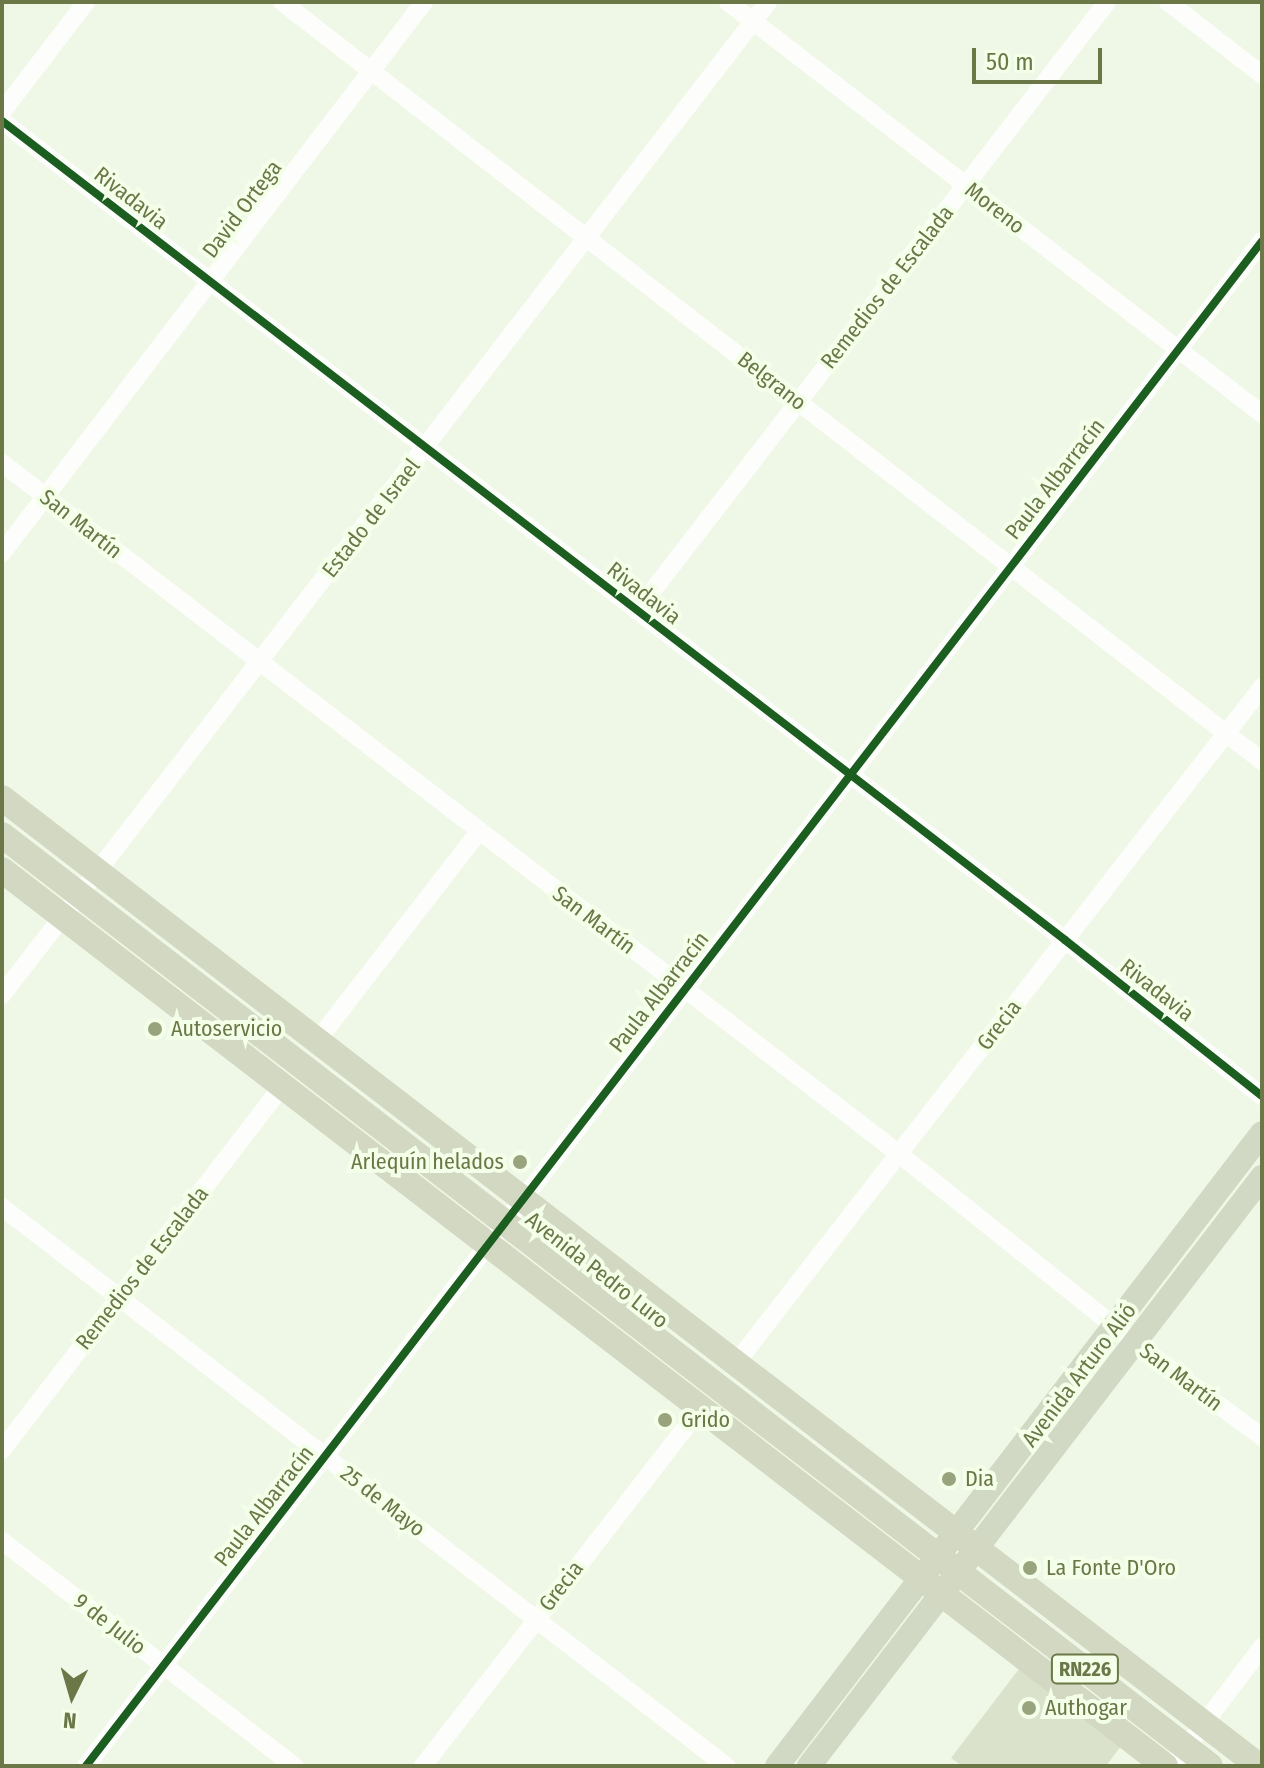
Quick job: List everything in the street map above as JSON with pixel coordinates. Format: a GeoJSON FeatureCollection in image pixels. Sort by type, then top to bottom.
{"type":"FeatureCollection","features":[{"type":"Feature","properties":{"kind":"highway","name":"Avenida Pedro Luro"},"geometry":{"type":"LineString","coordinates":[[2,798],[1259,1766]]}},
{"type":"Feature","properties":{"kind":"highway","name":"Avenida Pedro Luro"},"geometry":{"type":"LineString","coordinates":[[2,835],[950,1565],[1179,1757],[1210,1766]]}},
{"type":"Feature","properties":{"kind":"highway","name":"Avenida Pedro Luro"},"geometry":{"type":"LineString","coordinates":[[2,870],[1165,1766]]}},
{"type":"Feature","properties":{"kind":"main road","name":"Avenida Arturo Alió"},"geometry":{"type":"LineString","coordinates":[[777,1766],[950,1565],[1116,1328],[1262,1133]]}},
{"type":"Feature","properties":{"kind":"main road","name":"Avenida Arturo Alió"},"geometry":{"type":"LineString","coordinates":[[968,1541],[1135,1343],[1262,1177]]}},
{"type":"Feature","properties":{"kind":"main road","name":"Avenida Arturo Alió"},"geometry":{"type":"LineString","coordinates":[[809,1766],[932,1587]]}},
{"type":"Feature","properties":{"kind":"street"},"geometry":{"type":"LineString","coordinates":[[2,112],[86,2]]}},
{"type":"Feature","properties":{"kind":"street","name":"Belgrano"},"geometry":{"type":"LineString","coordinates":[[282,2],[1262,761]]}},
{"type":"Feature","properties":{"kind":"street","name":"David Ortega"},"geometry":{"type":"LineString","coordinates":[[2,553],[424,2]]}},
{"type":"Feature","properties":{"kind":"street","name":"Moreno"},"geometry":{"type":"LineString","coordinates":[[728,2],[1262,414]]}},
{"type":"Feature","properties":{"kind":"street","name":"Estado de Israel"},"geometry":{"type":"LineString","coordinates":[[2,995],[768,2]]}},
{"type":"Feature","properties":{"kind":"street","name":"Remedios de Escalada"},"geometry":{"type":"LineString","coordinates":[[637,611],[1107,2]]}},
{"type":"Feature","properties":{"kind":"street"},"geometry":{"type":"LineString","coordinates":[[1168,2],[1262,75]]}},
{"type":"Feature","properties":{"kind":"street","name":"Rivadavia"},"geometry":{"type":"LineString","coordinates":[[2,121],[1065,940],[1262,1096]]}},
{"type":"Feature","properties":{"kind":"street","name":"Paula Albarracín"},"geometry":{"type":"LineString","coordinates":[[86,1766],[1262,241]]}},
{"type":"Feature","properties":{"kind":"street","name":"San Martín"},"geometry":{"type":"LineString","coordinates":[[2,463],[478,833],[898,1153],[1135,1343],[1262,1437]]}},
{"type":"Feature","properties":{"kind":"street","name":"Grecia"},"geometry":{"type":"LineString","coordinates":[[736,1363],[1262,687]]}},
{"type":"Feature","properties":{"kind":"street"},"geometry":{"type":"LineString","coordinates":[[317,1041],[478,833]]}},
{"type":"Feature","properties":{"kind":"street","name":"Remedios de Escalada"},"geometry":{"type":"LineString","coordinates":[[2,1450],[282,1086]]}},
{"type":"Feature","properties":{"kind":"street","name":"25 de Mayo"},"geometry":{"type":"LineString","coordinates":[[2,1207],[726,1766]]}},
{"type":"Feature","properties":{"kind":"street","name":"Grecia"},"geometry":{"type":"LineString","coordinates":[[423,1766],[701,1408]]}},
{"type":"Feature","properties":{"kind":"street","name":"9 de Julio"},"geometry":{"type":"LineString","coordinates":[[2,1541],[294,1766]]}},
{"type":"Feature","properties":{"kind":"street"},"geometry":{"type":"LineString","coordinates":[[1179,1757],[1262,1647]]}},
{"type":"Feature","properties":{"kind":"building","name":"Authogar"},"geometry":{"type":"Polygon","coordinates":[[[1019,1669],[1121,1746],[1106,1766],[962,1766],[951,1758],[1019,1669]]]}},
{"type":"Feature","properties":{"kind":"cycle path"},"geometry":{"type":"LineString","coordinates":[[2,121],[1065,940],[1262,1096]]}},
{"type":"Feature","properties":{"kind":"cycle path"},"geometry":{"type":"LineString","coordinates":[[86,1766],[1262,241]]}},
{"type":"Feature","properties":{"kind":"place","name":"Autoservicio"},"geometry":{"type":"Point","coordinates":[155,1029]}},
{"type":"Feature","properties":{"kind":"place","name":"Arlequín helados"},"geometry":{"type":"Point","coordinates":[520,1162]}},
{"type":"Feature","properties":{"kind":"place","name":"Grido"},"geometry":{"type":"Point","coordinates":[665,1420]}},
{"type":"Feature","properties":{"kind":"place","name":"Dia"},"geometry":{"type":"Point","coordinates":[949,1479]}},
{"type":"Feature","properties":{"kind":"place","name":"La Fonte D'Oro"},"geometry":{"type":"Point","coordinates":[1030,1568]}},
{"type":"Feature","properties":{"kind":"place","name":"Authogar"},"geometry":{"type":"Point","coordinates":[1029,1708]}}]}
